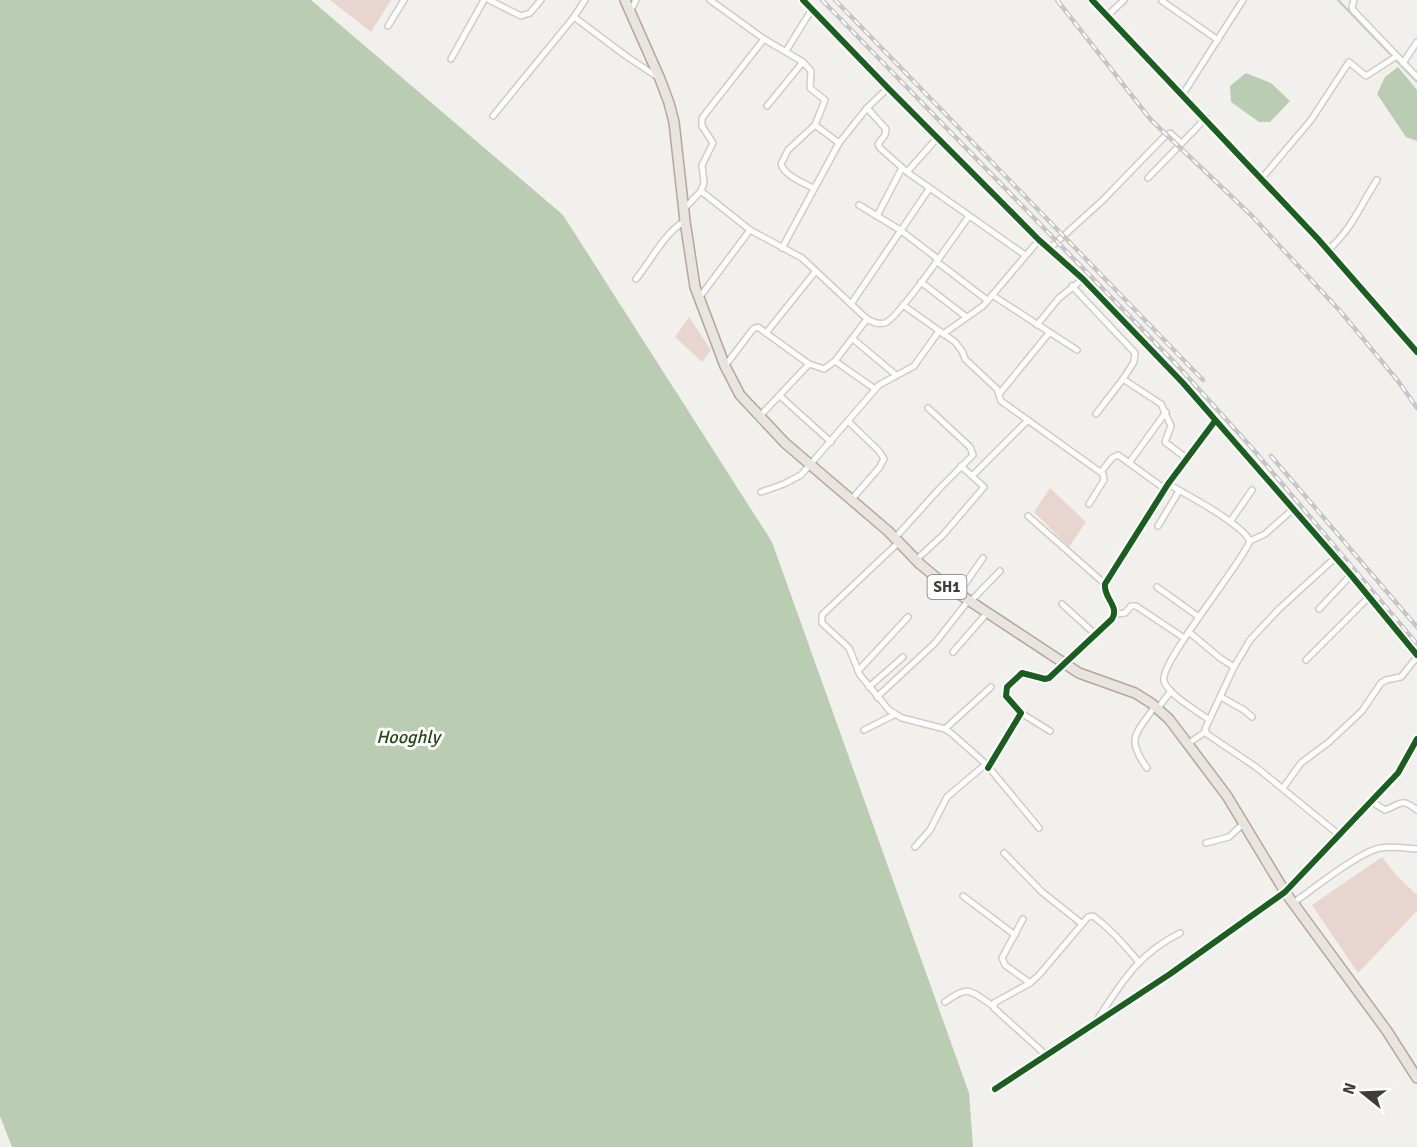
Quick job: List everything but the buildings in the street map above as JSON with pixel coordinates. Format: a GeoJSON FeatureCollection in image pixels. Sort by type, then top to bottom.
{"type":"FeatureCollection","features":[{"type":"Feature","properties":{"kind":"main road","name":"SH1"},"geometry":{"type":"LineString","coordinates":[[625,0],[660,79],[674,122],[695,287],[725,366],[740,395],[759,417],[811,466],[897,540],[933,576],[969,602],[1065,663],[1091,678],[1135,693],[1169,719],[1189,743],[1244,823],[1285,892],[1399,1048],[1417,1078]]}},
{"type":"Feature","properties":{"kind":"street"},"geometry":{"type":"LineString","coordinates":[[388,26],[404,0]]}},
{"type":"Feature","properties":{"kind":"street"},"geometry":{"type":"LineString","coordinates":[[452,59],[484,0]]}},
{"type":"Feature","properties":{"kind":"street"},"geometry":{"type":"LineString","coordinates":[[489,0],[521,16],[530,13],[541,0]]}},
{"type":"Feature","properties":{"kind":"street"},"geometry":{"type":"LineString","coordinates":[[493,116],[585,0]]}},
{"type":"Feature","properties":{"kind":"street"},"geometry":{"type":"LineString","coordinates":[[630,12],[636,0]]}},
{"type":"Feature","properties":{"kind":"street"},"geometry":{"type":"LineString","coordinates":[[710,0],[764,39],[803,62],[811,71],[810,88],[825,100],[815,125],[788,150],[781,164],[783,170],[813,188]]}},
{"type":"Feature","properties":{"kind":"street"},"geometry":{"type":"LineString","coordinates":[[803,0],[1039,240],[1083,279],[1183,383],[1292,510],[1336,557],[1417,656],[1401,677],[1381,683],[1362,711],[1329,742],[1301,762],[1283,788]]}},
{"type":"Feature","properties":{"kind":"street"},"geometry":{"type":"LineString","coordinates":[[1092,0],[1262,178],[1417,351]]}},
{"type":"Feature","properties":{"kind":"street"},"geometry":{"type":"LineString","coordinates":[[1107,16],[1124,0]]}},
{"type":"Feature","properties":{"kind":"street"},"geometry":{"type":"LineString","coordinates":[[1354,0],[1353,10],[1417,77]]}},
{"type":"Feature","properties":{"kind":"street"},"geometry":{"type":"LineString","coordinates":[[1162,1],[1218,40]]}},
{"type":"Feature","properties":{"kind":"street"},"geometry":{"type":"LineString","coordinates":[[1183,94],[1240,1]]}},
{"type":"Feature","properties":{"kind":"street"},"geometry":{"type":"LineString","coordinates":[[786,51],[812,9]]}},
{"type":"Feature","properties":{"kind":"street"},"geometry":{"type":"LineString","coordinates":[[574,16],[660,79]]}},
{"type":"Feature","properties":{"kind":"street"},"geometry":{"type":"LineString","coordinates":[[684,209],[701,191],[704,183],[702,165],[713,143],[702,126],[702,118],[764,39]]}},
{"type":"Feature","properties":{"kind":"street"},"geometry":{"type":"LineString","coordinates":[[1403,63],[1417,42]]}},
{"type":"Feature","properties":{"kind":"street"},"geometry":{"type":"LineString","coordinates":[[1262,178],[1311,120],[1349,62],[1366,76],[1397,56]]}},
{"type":"Feature","properties":{"kind":"street"},"geometry":{"type":"LineString","coordinates":[[767,106],[803,62]]}},
{"type":"Feature","properties":{"kind":"street"},"geometry":{"type":"LineString","coordinates":[[782,248],[839,143],[850,127],[888,88]]}},
{"type":"Feature","properties":{"kind":"street"},"geometry":{"type":"LineString","coordinates":[[867,108],[886,129],[878,146],[929,189],[1025,255]]}},
{"type":"Feature","properties":{"kind":"street"},"geometry":{"type":"LineString","coordinates":[[1149,178],[1206,118]]}},
{"type":"Feature","properties":{"kind":"street"},"geometry":{"type":"LineString","coordinates":[[815,125],[839,143]]}},
{"type":"Feature","properties":{"kind":"street"},"geometry":{"type":"LineString","coordinates":[[1049,249],[1103,200],[1163,138],[1170,133],[1179,141]]}},
{"type":"Feature","properties":{"kind":"street"},"geometry":{"type":"LineString","coordinates":[[877,216],[904,170],[938,138]]}},
{"type":"Feature","properties":{"kind":"street"},"geometry":{"type":"LineString","coordinates":[[1328,250],[1350,228],[1377,180]]}},
{"type":"Feature","properties":{"kind":"street"},"geometry":{"type":"LineString","coordinates":[[851,304],[929,189]]}},
{"type":"Feature","properties":{"kind":"street"},"geometry":{"type":"LineString","coordinates":[[701,191],[750,230],[802,258],[867,319],[878,324],[891,319],[903,305],[969,216]]}},
{"type":"Feature","properties":{"kind":"street"},"geometry":{"type":"LineString","coordinates":[[859,205],[900,230],[990,298],[1077,350]]}},
{"type":"Feature","properties":{"kind":"street"},"geometry":{"type":"LineString","coordinates":[[636,279],[673,230],[685,221]]}},
{"type":"Feature","properties":{"kind":"street"},"geometry":{"type":"LineString","coordinates":[[699,298],[750,230]]}},
{"type":"Feature","properties":{"kind":"street"},"geometry":{"type":"LineString","coordinates":[[761,492],[794,480],[811,466],[883,381],[910,368],[941,332],[976,312],[1039,240]]}},
{"type":"Feature","properties":{"kind":"street"},"geometry":{"type":"LineString","coordinates":[[766,333],[816,272]]}},
{"type":"Feature","properties":{"kind":"street"},"geometry":{"type":"LineString","coordinates":[[1037,325],[1055,302],[1083,279]]}},
{"type":"Feature","properties":{"kind":"street"},"geometry":{"type":"LineString","coordinates":[[921,282],[966,316]]}},
{"type":"Feature","properties":{"kind":"street"},"geometry":{"type":"LineString","coordinates":[[1072,286],[1135,353],[1134,362],[1124,379],[1096,414]]}},
{"type":"Feature","properties":{"kind":"street"},"geometry":{"type":"LineString","coordinates":[[903,305],[955,342],[965,359],[1000,393],[1001,402],[1101,472],[1104,480],[1089,504]]}},
{"type":"Feature","properties":{"kind":"street"},"geometry":{"type":"LineString","coordinates":[[725,366],[753,329],[758,327],[809,364],[824,369],[835,361],[867,319]]}},
{"type":"Feature","properties":{"kind":"street"},"geometry":{"type":"LineString","coordinates":[[1000,393],[1049,333]]}},
{"type":"Feature","properties":{"kind":"street"},"geometry":{"type":"LineString","coordinates":[[853,339],[896,375]]}},
{"type":"Feature","properties":{"kind":"street"},"geometry":{"type":"LineString","coordinates":[[835,361],[875,389]]}},
{"type":"Feature","properties":{"kind":"street"},"geometry":{"type":"LineString","coordinates":[[759,417],[809,364]]}},
{"type":"Feature","properties":{"kind":"street"},"geometry":{"type":"LineString","coordinates":[[1124,379],[1161,404],[1171,426],[1166,442],[1186,458]]}},
{"type":"Feature","properties":{"kind":"street"},"geometry":{"type":"LineString","coordinates":[[780,396],[831,442]]}},
{"type":"Feature","properties":{"kind":"street"},"geometry":{"type":"LineString","coordinates":[[928,408],[973,450],[972,457],[897,540],[822,615],[825,626],[849,648],[858,671],[876,697],[894,715],[945,729],[987,766],[1039,828]]}},
{"type":"Feature","properties":{"kind":"street"},"geometry":{"type":"LineString","coordinates":[[1129,463],[1166,412]]}},
{"type":"Feature","properties":{"kind":"street"},"geometry":{"type":"LineString","coordinates":[[972,476],[1028,420]]}},
{"type":"Feature","properties":{"kind":"street"},"geometry":{"type":"LineString","coordinates":[[848,421],[884,459],[851,500]]}},
{"type":"Feature","properties":{"kind":"street"},"geometry":{"type":"LineString","coordinates":[[1115,614],[1115,609],[1104,591],[1105,584],[1167,486],[1215,421]]}},
{"type":"Feature","properties":{"kind":"street"},"geometry":{"type":"LineString","coordinates":[[1101,472],[1116,455],[1230,522],[1246,534],[1250,541]]}},
{"type":"Feature","properties":{"kind":"street"},"geometry":{"type":"LineString","coordinates":[[916,560],[943,535],[984,487],[962,466]]}},
{"type":"Feature","properties":{"kind":"street"},"geometry":{"type":"LineString","coordinates":[[1230,522],[1252,490]]}},
{"type":"Feature","properties":{"kind":"street"},"geometry":{"type":"LineString","coordinates":[[1158,526],[1179,491]]}},
{"type":"Feature","properties":{"kind":"street"},"geometry":{"type":"LineString","coordinates":[[1209,720],[1171,691],[1165,684],[1164,676],[1184,638],[1228,577],[1250,541],[1265,534],[1292,510]]}},
{"type":"Feature","properties":{"kind":"street"},"geometry":{"type":"LineString","coordinates":[[1028,516],[1105,584]]}},
{"type":"Feature","properties":{"kind":"street"},"geometry":{"type":"LineString","coordinates":[[1189,743],[1205,732],[1234,666],[1250,640],[1336,557]]}},
{"type":"Feature","properties":{"kind":"street"},"geometry":{"type":"LineString","coordinates":[[958,594],[984,558]]}},
{"type":"Feature","properties":{"kind":"street"},"geometry":{"type":"LineString","coordinates":[[876,697],[934,643],[969,602],[1000,571]]}},
{"type":"Feature","properties":{"kind":"street"},"geometry":{"type":"LineString","coordinates":[[1319,609],[1351,575]]}},
{"type":"Feature","properties":{"kind":"street"},"geometry":{"type":"LineString","coordinates":[[1157,587],[1199,617]]}},
{"type":"Feature","properties":{"kind":"street"},"geometry":{"type":"LineString","coordinates":[[1306,660],[1369,597]]}},
{"type":"Feature","properties":{"kind":"street"},"geometry":{"type":"LineString","coordinates":[[1062,604],[1096,635]]}},
{"type":"Feature","properties":{"kind":"street"},"geometry":{"type":"LineString","coordinates":[[1050,730],[1021,713],[1006,696],[1007,687],[1019,675],[1024,673],[1047,679],[1096,635],[1115,614],[1125,613],[1131,606],[1136,606],[1184,638]]}},
{"type":"Feature","properties":{"kind":"street"},"geometry":{"type":"LineString","coordinates":[[953,652],[987,613]]}},
{"type":"Feature","properties":{"kind":"street"},"geometry":{"type":"LineString","coordinates":[[858,671],[908,617]]}},
{"type":"Feature","properties":{"kind":"street"},"geometry":{"type":"LineString","coordinates":[[1188,632],[1220,658],[1234,666]]}},
{"type":"Feature","properties":{"kind":"street"},"geometry":{"type":"LineString","coordinates":[[869,687],[903,657]]}},
{"type":"Feature","properties":{"kind":"street"},"geometry":{"type":"LineString","coordinates":[[945,729],[991,687]]}},
{"type":"Feature","properties":{"kind":"street"},"geometry":{"type":"LineString","coordinates":[[1147,768],[1137,754],[1134,740],[1156,707],[1171,691]]}},
{"type":"Feature","properties":{"kind":"street"},"geometry":{"type":"LineString","coordinates":[[1221,697],[1252,717]]}},
{"type":"Feature","properties":{"kind":"street"},"geometry":{"type":"LineString","coordinates":[[915,847],[930,831],[947,797],[987,766],[1021,713]]}},
{"type":"Feature","properties":{"kind":"street"},"geometry":{"type":"LineString","coordinates":[[864,730],[894,715]]}},
{"type":"Feature","properties":{"kind":"street"},"geometry":{"type":"LineString","coordinates":[[1205,732],[1256,767],[1318,820],[1338,834]]}},
{"type":"Feature","properties":{"kind":"street"},"geometry":{"type":"LineString","coordinates":[[995,1089],[1170,974],[1285,892],[1402,768],[1417,739]]}},
{"type":"Feature","properties":{"kind":"street"},"geometry":{"type":"LineString","coordinates":[[1372,802],[1385,810],[1403,801],[1417,810]]}},
{"type":"Feature","properties":{"kind":"street"},"geometry":{"type":"LineString","coordinates":[[1206,843],[1229,837],[1244,823]]}},
{"type":"Feature","properties":{"kind":"street"},"geometry":{"type":"LineString","coordinates":[[1293,903],[1376,849],[1387,847],[1417,849]]}},
{"type":"Feature","properties":{"kind":"street"},"geometry":{"type":"LineString","coordinates":[[1004,853],[1042,892],[1081,923]]}},
{"type":"Feature","properties":{"kind":"street"},"geometry":{"type":"LineString","coordinates":[[963,896],[1015,935]]}},
{"type":"Feature","properties":{"kind":"street"},"geometry":{"type":"LineString","coordinates":[[993,1006],[996,1001],[1030,983],[1088,917],[1094,916],[1122,942],[1138,961]]}},
{"type":"Feature","properties":{"kind":"street"},"geometry":{"type":"LineString","coordinates":[[1023,919],[1003,954],[1002,962],[1030,983]]}},
{"type":"Feature","properties":{"kind":"street"},"geometry":{"type":"LineString","coordinates":[[1095,1024],[1138,961],[1180,933]]}},
{"type":"Feature","properties":{"kind":"street"},"geometry":{"type":"LineString","coordinates":[[945,1002],[960,991],[968,990],[993,1006],[1006,1021],[1047,1056]]}},
{"type":"Feature","properties":{"kind":"shaded area"},"geometry":{"type":"Polygon","coordinates":[[[330,0],[391,0],[371,32],[330,0]]]}},
{"type":"Feature","properties":{"kind":"shaded area"},"geometry":{"type":"Polygon","coordinates":[[[689,317],[711,350],[702,362],[675,337],[689,317]]]}},
{"type":"Feature","properties":{"kind":"shaded area"},"geometry":{"type":"Polygon","coordinates":[[[1050,488],[1086,522],[1069,547],[1034,512],[1050,488]]]}},
{"type":"Feature","properties":{"kind":"shaded area"},"geometry":{"type":"Polygon","coordinates":[[[1382,857],[1397,876],[1417,895],[1417,911],[1358,973],[1312,905],[1382,857]]]}},
{"type":"Feature","properties":{"kind":"water","name":"Hooghly"},"geometry":{"type":"Polygon","coordinates":[[[0,0],[311,0],[563,215],[772,542],[969,1093],[973,1147],[12,1147],[0,1116],[0,0]]]}},
{"type":"Feature","properties":{"kind":"water"},"geometry":{"type":"Polygon","coordinates":[[[1398,67],[1417,90],[1417,141],[1406,137],[1377,94],[1385,77],[1398,67]]]}},
{"type":"Feature","properties":{"kind":"water"},"geometry":{"type":"Polygon","coordinates":[[[1246,73],[1271,83],[1290,101],[1270,122],[1259,122],[1231,102],[1230,86],[1246,73]]]}},
{"type":"Feature","properties":{"kind":"waterway"},"geometry":{"type":"LineString","coordinates":[[1338,0],[1417,82]]}},
{"type":"Feature","properties":{"kind":"railway"},"geometry":{"type":"LineString","coordinates":[[822,0],[1177,365],[1252,448],[1417,644]]}},
{"type":"Feature","properties":{"kind":"railway"},"geometry":{"type":"LineString","coordinates":[[835,0],[1203,380]]}},
{"type":"Feature","properties":{"kind":"railway"},"geometry":{"type":"LineString","coordinates":[[1057,0],[1151,120],[1251,215],[1341,312],[1398,381],[1417,408]]}},
{"type":"Feature","properties":{"kind":"railway"},"geometry":{"type":"LineString","coordinates":[[1271,456],[1417,627]]}},
{"type":"Feature","properties":{"kind":"cycle path"},"geometry":{"type":"LineString","coordinates":[[803,0],[1039,240],[1083,279],[1183,383],[1351,575],[1417,655]]}},
{"type":"Feature","properties":{"kind":"cycle path"},"geometry":{"type":"LineString","coordinates":[[1092,0],[1318,239],[1417,352]]}},
{"type":"Feature","properties":{"kind":"cycle path"},"geometry":{"type":"LineString","coordinates":[[988,768],[1021,713],[1006,696],[1007,687],[1022,673],[1049,678],[1112,619],[1114,610],[1106,594],[1105,584],[1168,484],[1215,421]]}},
{"type":"Feature","properties":{"kind":"cycle path"},"geometry":{"type":"LineString","coordinates":[[995,1089],[1170,974],[1285,892],[1398,773],[1417,739]]}}]}
